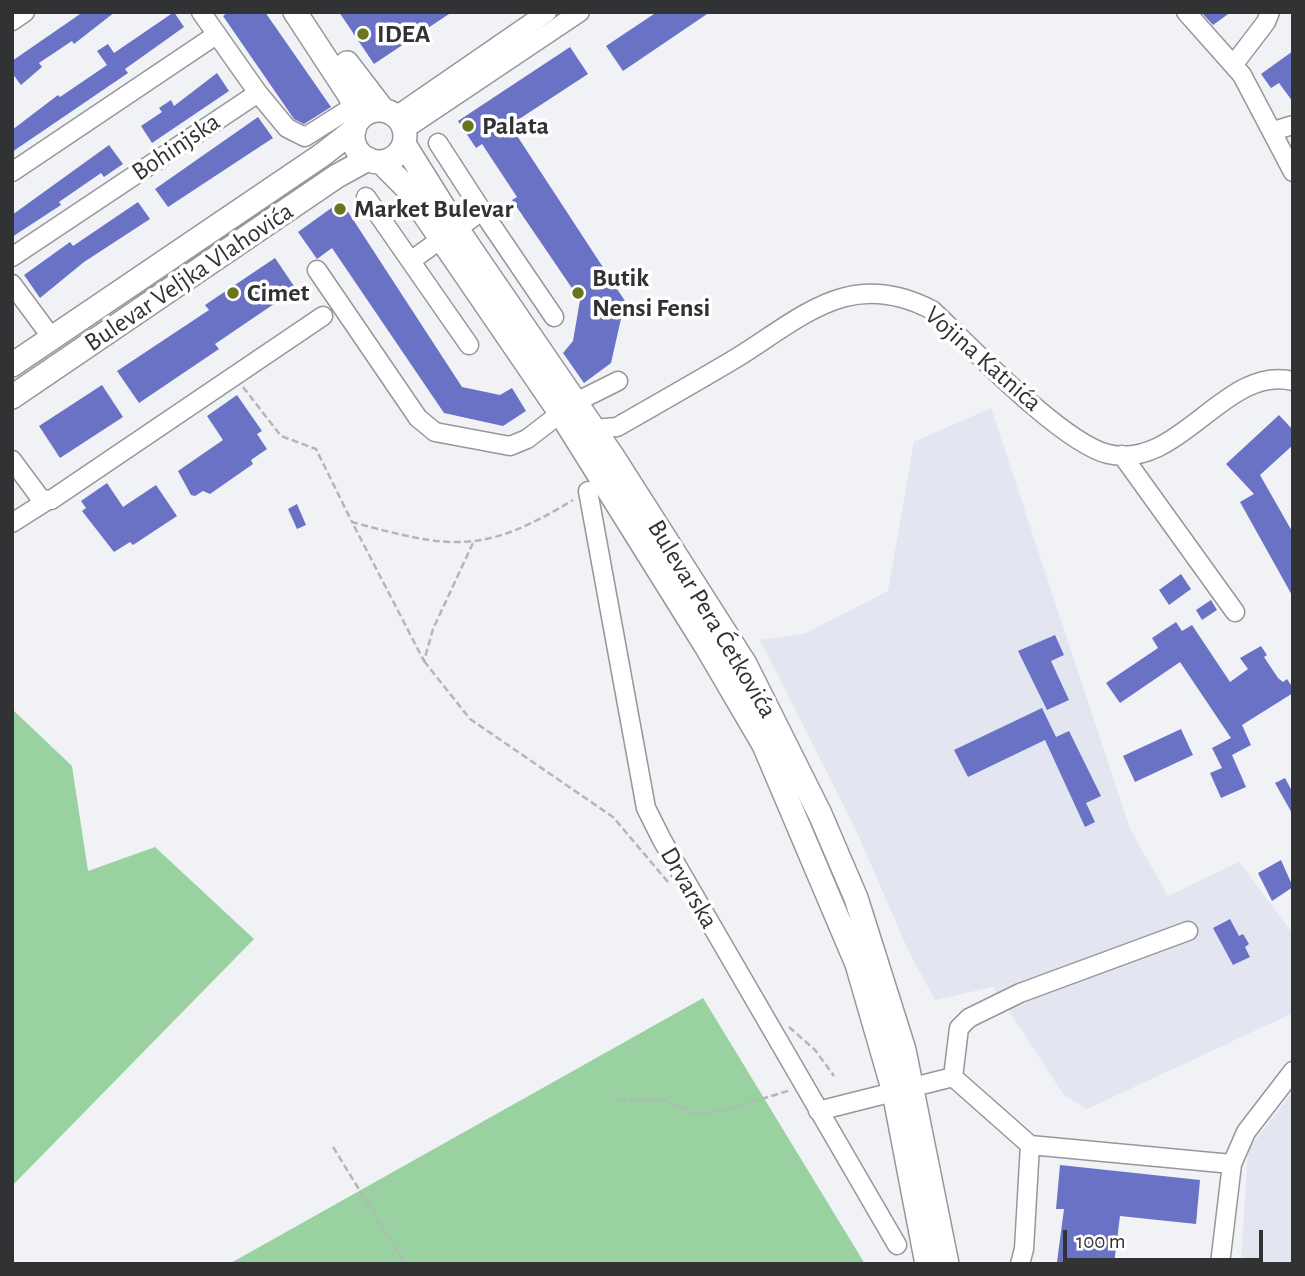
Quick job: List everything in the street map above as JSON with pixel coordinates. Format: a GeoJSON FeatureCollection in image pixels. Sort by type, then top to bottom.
{"type":"FeatureCollection","features":[{"type":"Feature","properties":{"kind":"main road"},"geometry":{"type":"LineString","coordinates":[[295,12],[356,118],[355,144],[374,160],[395,156],[397,125],[370,112],[356,118]]}},
{"type":"Feature","properties":{"kind":"main road","name":"Bulevar Pera Ćetkovića"},"geometry":{"type":"LineString","coordinates":[[313,12],[362,86],[397,125],[449,234]]}},
{"type":"Feature","properties":{"kind":"main road","name":"Bulevar Veljka Vlahovića"},"geometry":{"type":"LineString","coordinates":[[12,365],[322,155],[356,118]]}},
{"type":"Feature","properties":{"kind":"main road","name":"Bulevar Veljka Vlahovića"},"geometry":{"type":"LineString","coordinates":[[12,397],[337,176],[374,160]]}},
{"type":"Feature","properties":{"kind":"main road","name":"Bulevar Pera Ćetkovića"},"geometry":{"type":"LineString","coordinates":[[374,160],[405,186],[449,234],[568,409],[764,745],[858,964],[904,1089],[927,1264]]}},
{"type":"Feature","properties":{"kind":"main road","name":"Bulevar Pera Ćetkovića"},"geometry":{"type":"LineString","coordinates":[[568,409],[592,429],[613,457],[745,664],[820,814],[856,898],[947,1264]]}},
{"type":"Feature","properties":{"kind":"street"},"geometry":{"type":"LineString","coordinates":[[12,21],[25,12]]}},
{"type":"Feature","properties":{"kind":"street"},"geometry":{"type":"LineString","coordinates":[[201,12],[258,93],[287,128],[305,137],[356,118]]}},
{"type":"Feature","properties":{"kind":"street"},"geometry":{"type":"LineString","coordinates":[[397,125],[547,12]]}},
{"type":"Feature","properties":{"kind":"street"},"geometry":{"type":"LineString","coordinates":[[397,125],[580,12]]}},
{"type":"Feature","properties":{"kind":"street"},"geometry":{"type":"LineString","coordinates":[[1186,12],[1234,64],[1273,131],[1293,172]]}},
{"type":"Feature","properties":{"kind":"street"},"geometry":{"type":"LineString","coordinates":[[1234,64],[1266,22],[1269,12]]}},
{"type":"Feature","properties":{"kind":"street"},"geometry":{"type":"LineString","coordinates":[[12,172],[216,35]]}},
{"type":"Feature","properties":{"kind":"street","name":"Bohinjska"},"geometry":{"type":"LineString","coordinates":[[12,257],[258,93]]}},
{"type":"Feature","properties":{"kind":"street"},"geometry":{"type":"LineString","coordinates":[[1273,131],[1293,125]]}},
{"type":"Feature","properties":{"kind":"street"},"geometry":{"type":"LineString","coordinates":[[438,143],[554,317]]}},
{"type":"Feature","properties":{"kind":"street"},"geometry":{"type":"LineString","coordinates":[[366,197],[469,345]]}},
{"type":"Feature","properties":{"kind":"street"},"geometry":{"type":"LineString","coordinates":[[412,260],[482,211]]}},
{"type":"Feature","properties":{"kind":"street"},"geometry":{"type":"LineString","coordinates":[[317,270],[418,418],[435,432],[510,446],[527,439],[568,409],[618,381]]}},
{"type":"Feature","properties":{"kind":"street"},"geometry":{"type":"LineString","coordinates":[[12,284],[52,338]]}},
{"type":"Feature","properties":{"kind":"street","name":"Vojina Katnića"},"geometry":{"type":"LineString","coordinates":[[592,429],[617,427],[820,304],[878,292],[906,297],[932,310],[1073,437],[1106,454],[1122,456]]}},
{"type":"Feature","properties":{"kind":"street"},"geometry":{"type":"LineString","coordinates":[[12,523],[323,316]]}},
{"type":"Feature","properties":{"kind":"street"},"geometry":{"type":"LineString","coordinates":[[1122,456],[1131,456],[1166,444],[1248,386],[1269,377],[1293,381]]}},
{"type":"Feature","properties":{"kind":"street"},"geometry":{"type":"LineString","coordinates":[[1122,456],[1235,612]]}},
{"type":"Feature","properties":{"kind":"street"},"geometry":{"type":"LineString","coordinates":[[12,460],[46,502]]}},
{"type":"Feature","properties":{"kind":"street","name":"Drvarska"},"geometry":{"type":"LineString","coordinates":[[588,491],[642,797],[662,840],[897,1245]]}},
{"type":"Feature","properties":{"kind":"street"},"geometry":{"type":"LineString","coordinates":[[953,1077],[959,1028],[970,1018],[1020,993],[1188,930]]}},
{"type":"Feature","properties":{"kind":"street"},"geometry":{"type":"LineString","coordinates":[[1220,1264],[1232,1164],[1246,1132],[1293,1071]]}},
{"type":"Feature","properties":{"kind":"street"},"geometry":{"type":"LineString","coordinates":[[818,1111],[953,1077]]}},
{"type":"Feature","properties":{"kind":"street"},"geometry":{"type":"LineString","coordinates":[[953,1077],[1030,1145],[1232,1164]]}},
{"type":"Feature","properties":{"kind":"street"},"geometry":{"type":"LineString","coordinates":[[1020,1264],[1024,1249],[1030,1145]]}},
{"type":"Feature","properties":{"kind":"path"},"geometry":{"type":"LineString","coordinates":[[235,376],[281,436],[316,449],[424,661],[470,719],[613,817],[673,887]]}},
{"type":"Feature","properties":{"kind":"path"},"geometry":{"type":"LineString","coordinates":[[352,522],[414,539],[473,543],[515,533],[588,491]]}},
{"type":"Feature","properties":{"kind":"path"},"geometry":{"type":"LineString","coordinates":[[424,661],[433,629],[473,543]]}},
{"type":"Feature","properties":{"kind":"path"},"geometry":{"type":"LineString","coordinates":[[768,1026],[781,1024],[789,1028],[815,1050],[834,1076]]}},
{"type":"Feature","properties":{"kind":"path"},"geometry":{"type":"LineString","coordinates":[[619,1100],[664,1100],[697,1114],[725,1110],[803,1086]]}},
{"type":"Feature","properties":{"kind":"path"},"geometry":{"type":"LineString","coordinates":[[333,1147],[405,1264]]}},
{"type":"Feature","properties":{"kind":"shaded area"},"geometry":{"type":"Polygon","coordinates":[[[991,408],[1130,829],[1168,896],[1239,862],[1293,934],[1293,1013],[1087,1109],[1064,1095],[993,987],[935,1000],[909,952],[855,828],[760,640],[804,634],[888,591],[914,442],[991,408]]]}},
{"type":"Feature","properties":{"kind":"shaded area"},"geometry":{"type":"Polygon","coordinates":[[[1293,1092],[1293,1264],[1241,1264],[1248,1149],[1293,1092]]]}},
{"type":"Feature","properties":{"kind":"green space"},"geometry":{"type":"Polygon","coordinates":[[[322,165],[329,175],[111,318],[142,291],[322,165]]]}},
{"type":"Feature","properties":{"kind":"green space"},"geometry":{"type":"Polygon","coordinates":[[[12,709],[72,766],[88,871],[155,847],[254,939],[12,1186],[12,709]]]}},
{"type":"Feature","properties":{"kind":"green space"},"geometry":{"type":"Polygon","coordinates":[[[703,998],[865,1264],[229,1264],[703,998]]]}},
{"type":"Feature","properties":{"kind":"building"},"geometry":{"type":"Polygon","coordinates":[[[83,12],[115,12],[74,44],[72,41],[39,63],[42,67],[21,85],[12,73],[12,61],[83,12]]]}},
{"type":"Feature","properties":{"kind":"building"},"geometry":{"type":"Polygon","coordinates":[[[174,12],[184,27],[125,69],[128,73],[12,152],[12,130],[58,95],[60,97],[107,65],[97,51],[108,44],[114,53],[174,12]]]}},
{"type":"Feature","properties":{"kind":"building"},"geometry":{"type":"Polygon","coordinates":[[[228,12],[265,12],[331,107],[304,124],[294,119],[223,16],[228,12]]]}},
{"type":"Feature","properties":{"kind":"building"},"geometry":{"type":"Polygon","coordinates":[[[339,12],[452,12],[374,64],[339,12]]]}},
{"type":"Feature","properties":{"kind":"building"},"geometry":{"type":"Polygon","coordinates":[[[657,12],[710,12],[623,71],[606,46],[657,12]]]}},
{"type":"Feature","properties":{"kind":"building"},"geometry":{"type":"Polygon","coordinates":[[[1201,12],[1231,12],[1213,25],[1201,12]]]}},
{"type":"Feature","properties":{"kind":"building"},"geometry":{"type":"Polygon","coordinates":[[[570,47],[588,74],[510,125],[625,301],[611,363],[584,383],[563,353],[573,341],[580,300],[512,200],[517,197],[482,144],[476,148],[458,121],[570,47]]]}},
{"type":"Feature","properties":{"kind":"building"},"geometry":{"type":"Polygon","coordinates":[[[1293,51],[1293,102],[1279,83],[1271,88],[1261,74],[1293,51]]]}},
{"type":"Feature","properties":{"kind":"building"},"geometry":{"type":"Polygon","coordinates":[[[217,73],[229,91],[152,143],[141,126],[162,112],[159,108],[171,100],[174,106],[217,73]]]}},
{"type":"Feature","properties":{"kind":"building"},"geometry":{"type":"Polygon","coordinates":[[[258,117],[273,138],[168,207],[155,189],[258,117]]]}},
{"type":"Feature","properties":{"kind":"building"},"geometry":{"type":"Polygon","coordinates":[[[109,145],[123,164],[104,177],[101,173],[59,202],[61,205],[12,237],[12,215],[109,145]]]}},
{"type":"Feature","properties":{"kind":"building"},"geometry":{"type":"Polygon","coordinates":[[[341,201],[462,387],[500,395],[512,388],[526,411],[503,426],[444,413],[332,248],[317,259],[298,232],[341,201]]]}},
{"type":"Feature","properties":{"kind":"building"},"geometry":{"type":"Polygon","coordinates":[[[138,202],[150,219],[84,262],[40,298],[24,275],[70,242],[73,246],[138,202]]]}},
{"type":"Feature","properties":{"kind":"building"},"geometry":{"type":"Polygon","coordinates":[[[275,258],[296,289],[215,344],[219,349],[139,403],[117,371],[209,310],[205,305],[275,258]]]}},
{"type":"Feature","properties":{"kind":"building"},"geometry":{"type":"Polygon","coordinates":[[[102,385],[123,417],[60,458],[39,426],[102,385]]]}},
{"type":"Feature","properties":{"kind":"building"},"geometry":{"type":"Polygon","coordinates":[[[237,395],[262,431],[257,434],[267,449],[251,460],[253,464],[210,494],[203,491],[195,496],[191,495],[178,471],[223,440],[207,416],[237,395]]]}},
{"type":"Feature","properties":{"kind":"building"},"geometry":{"type":"Polygon","coordinates":[[[1279,415],[1293,430],[1293,445],[1260,475],[1293,533],[1293,597],[1240,502],[1254,494],[1226,464],[1279,415]]]}},
{"type":"Feature","properties":{"kind":"building"},"geometry":{"type":"Polygon","coordinates":[[[107,483],[123,507],[156,485],[177,516],[133,545],[130,542],[114,552],[82,511],[86,508],[81,501],[107,483]]]}},
{"type":"Feature","properties":{"kind":"building"},"geometry":{"type":"Polygon","coordinates":[[[297,504],[306,525],[297,529],[288,509],[297,504]]]}},
{"type":"Feature","properties":{"kind":"building"},"geometry":{"type":"Polygon","coordinates":[[[1181,574],[1191,589],[1169,605],[1159,590],[1181,574]]]}},
{"type":"Feature","properties":{"kind":"building"},"geometry":{"type":"Polygon","coordinates":[[[1211,600],[1217,610],[1202,620],[1196,610],[1211,600]]]}},
{"type":"Feature","properties":{"kind":"building"},"geometry":{"type":"Polygon","coordinates":[[[1176,622],[1182,631],[1192,625],[1230,682],[1248,669],[1240,658],[1261,646],[1267,655],[1264,657],[1278,678],[1283,682],[1287,679],[1293,688],[1293,693],[1242,725],[1251,745],[1232,755],[1246,787],[1221,798],[1210,773],[1222,768],[1212,748],[1231,738],[1180,662],[1120,703],[1106,683],[1158,648],[1152,638],[1176,622]]]}},
{"type":"Feature","properties":{"kind":"building"},"geometry":{"type":"Polygon","coordinates":[[[1055,635],[1064,655],[1051,661],[1069,700],[1047,710],[1018,651],[1055,635]]]}},
{"type":"Feature","properties":{"kind":"building"},"geometry":{"type":"Polygon","coordinates":[[[1042,708],[1056,737],[1069,731],[1101,796],[1086,803],[1095,822],[1085,827],[1045,740],[968,777],[954,750],[1042,708]]]}},
{"type":"Feature","properties":{"kind":"building"},"geometry":{"type":"Polygon","coordinates":[[[1181,729],[1193,755],[1135,782],[1123,756],[1181,729]]]}},
{"type":"Feature","properties":{"kind":"building"},"geometry":{"type":"Polygon","coordinates":[[[1285,778],[1293,793],[1293,815],[1275,783],[1285,778]]]}},
{"type":"Feature","properties":{"kind":"building"},"geometry":{"type":"Polygon","coordinates":[[[1281,860],[1293,887],[1272,901],[1258,873],[1281,860]]]}},
{"type":"Feature","properties":{"kind":"building"},"geometry":{"type":"Polygon","coordinates":[[[1230,919],[1239,936],[1243,934],[1249,944],[1245,947],[1250,957],[1233,965],[1213,928],[1230,919]]]}},
{"type":"Feature","properties":{"kind":"building"},"geometry":{"type":"Polygon","coordinates":[[[1060,1165],[1200,1180],[1196,1224],[1120,1216],[1114,1264],[1057,1262],[1064,1209],[1056,1209],[1060,1165]]]}},
{"type":"Feature","properties":{"kind":"place","name":"IDEA"},"geometry":{"type":"Point","coordinates":[363,34]}},
{"type":"Feature","properties":{"kind":"place","name":"Palata"},"geometry":{"type":"Point","coordinates":[468,126]}},
{"type":"Feature","properties":{"kind":"place","name":"Market Bulevar"},"geometry":{"type":"Point","coordinates":[340,209]}},
{"type":"Feature","properties":{"kind":"place","name":"Cimet"},"geometry":{"type":"Point","coordinates":[233,293]}},
{"type":"Feature","properties":{"kind":"place","name":"Butik Nensi Fensi"},"geometry":{"type":"Point","coordinates":[578,293]}}]}
